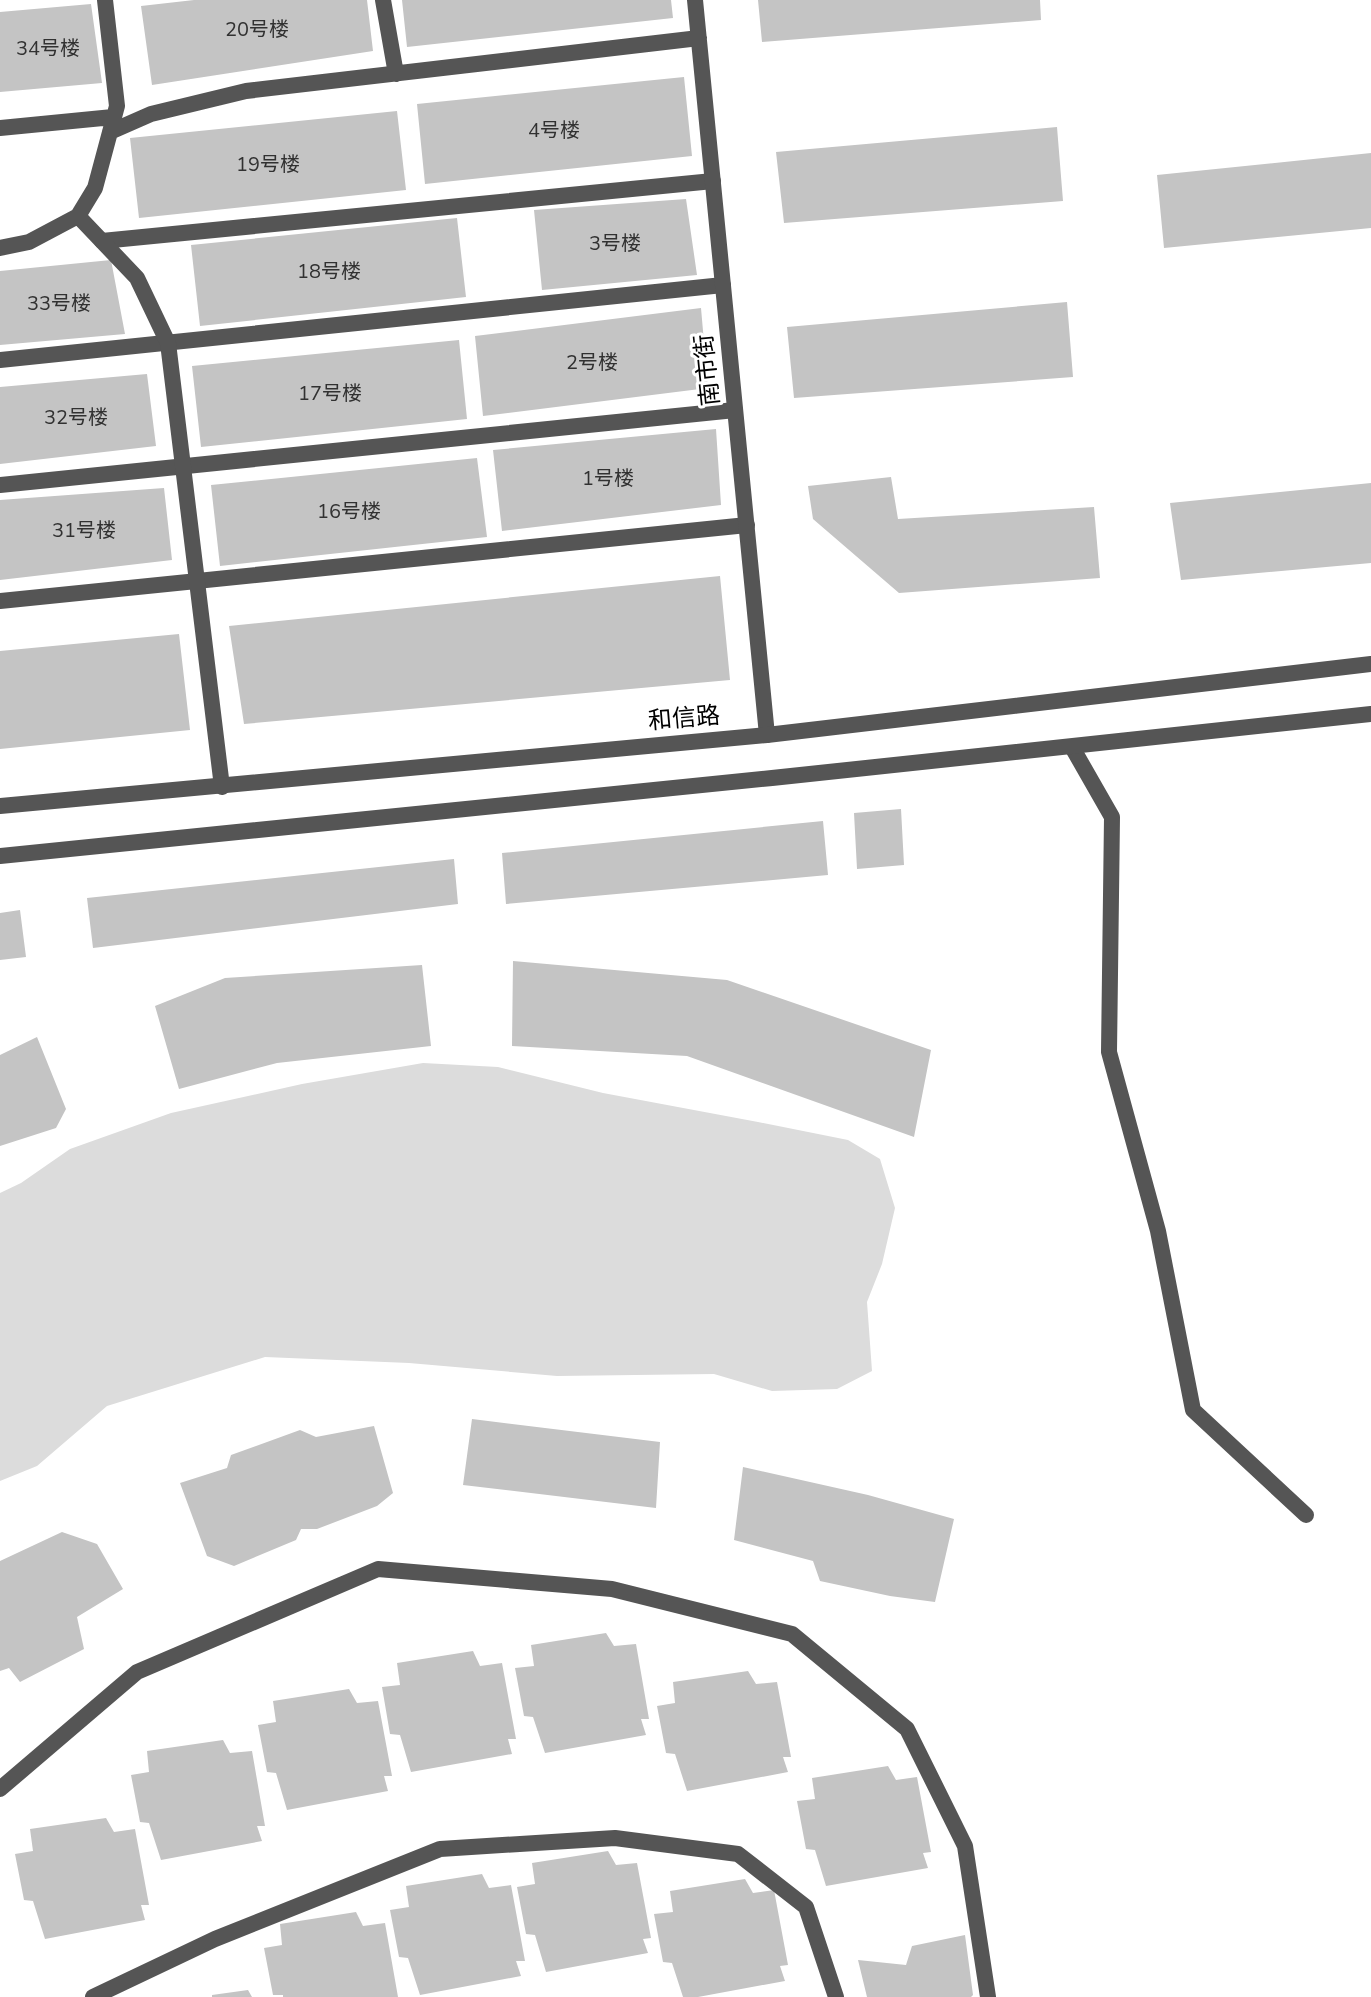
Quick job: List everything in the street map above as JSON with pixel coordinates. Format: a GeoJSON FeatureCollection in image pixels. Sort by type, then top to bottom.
{"type":"FeatureCollection","features":[{"type":"Feature","properties":{"kind":"street"},"geometry":{"type":"LineString","coordinates":[[0,248],[29,242],[78,216],[95,188],[117,106],[105,0]]}},
{"type":"Feature","properties":{"kind":"street"},"geometry":{"type":"LineString","coordinates":[[383,0],[396,74]]}},
{"type":"Feature","properties":{"kind":"street","name":"南市街"},"geometry":{"type":"LineString","coordinates":[[695,0],[767,735]]}},
{"type":"Feature","properties":{"kind":"street"},"geometry":{"type":"LineString","coordinates":[[0,128],[112,124],[246,91],[699,38]]}},
{"type":"Feature","properties":{"kind":"street"},"geometry":{"type":"LineString","coordinates":[[102,241],[713,181]]}},
{"type":"Feature","properties":{"kind":"street"},"geometry":{"type":"LineString","coordinates":[[78,216],[137,278],[168,343],[222,787]]}},
{"type":"Feature","properties":{"kind":"street"},"geometry":{"type":"LineString","coordinates":[[0,360],[723,285]]}},
{"type":"Feature","properties":{"kind":"street"},"geometry":{"type":"LineString","coordinates":[[0,485],[735,410]]}},
{"type":"Feature","properties":{"kind":"street"},"geometry":{"type":"LineString","coordinates":[[0,601],[747,525]]}},
{"type":"Feature","properties":{"kind":"street","name":"和信路"},"geometry":{"type":"LineString","coordinates":[[0,806],[767,735],[1371,664]]}},
{"type":"Feature","properties":{"kind":"street"},"geometry":{"type":"LineString","coordinates":[[0,856],[1371,714]]}},
{"type":"Feature","properties":{"kind":"street"},"geometry":{"type":"LineString","coordinates":[[1072,747],[1112,817],[1109,1052],[1158,1231],[1193,1410],[1306,1515]]}},
{"type":"Feature","properties":{"kind":"street"},"geometry":{"type":"LineString","coordinates":[[0,1789],[137,1672],[378,1569],[612,1589],[792,1634],[907,1729],[965,1846],[988,1997]]}},
{"type":"Feature","properties":{"kind":"street"},"geometry":{"type":"LineString","coordinates":[[93,1997],[215,1939],[440,1849],[615,1838],[738,1854],[806,1907],[836,1997]]}},
{"type":"Feature","properties":{"kind":"shaded area"},"geometry":{"type":"Polygon","coordinates":[[[423,1063],[498,1067],[603,1093],[848,1140],[880,1159],[895,1208],[882,1264],[867,1302],[872,1371],[837,1389],[772,1391],[714,1374],[557,1376],[409,1363],[265,1357],[107,1406],[37,1466],[0,1481],[0,1193],[21,1183],[70,1149],[171,1113],[302,1084],[423,1063]]]}},
{"type":"Feature","properties":{"kind":"building"},"geometry":{"type":"Polygon","coordinates":[[[194,0],[367,0],[373,51],[152,85],[141,6],[194,0]]]}},
{"type":"Feature","properties":{"kind":"building"},"geometry":{"type":"Polygon","coordinates":[[[402,0],[671,0],[673,18],[407,47],[402,0]]]}},
{"type":"Feature","properties":{"kind":"building"},"geometry":{"type":"Polygon","coordinates":[[[758,0],[1040,0],[1041,20],[762,42],[758,0]]]}},
{"type":"Feature","properties":{"kind":"building"},"geometry":{"type":"Polygon","coordinates":[[[91,4],[102,83],[0,92],[0,12],[91,4]]]}},
{"type":"Feature","properties":{"kind":"building"},"geometry":{"type":"Polygon","coordinates":[[[684,77],[692,156],[425,184],[417,104],[684,77]]]}},
{"type":"Feature","properties":{"kind":"building"},"geometry":{"type":"Polygon","coordinates":[[[397,111],[406,190],[139,218],[130,138],[397,111]]]}},
{"type":"Feature","properties":{"kind":"building"},"geometry":{"type":"Polygon","coordinates":[[[1057,127],[1063,201],[784,223],[776,152],[1057,127]]]}},
{"type":"Feature","properties":{"kind":"building"},"geometry":{"type":"Polygon","coordinates":[[[1371,153],[1371,228],[1164,248],[1157,175],[1371,153]]]}},
{"type":"Feature","properties":{"kind":"building"},"geometry":{"type":"Polygon","coordinates":[[[686,199],[697,275],[542,290],[534,210],[686,199]]]}},
{"type":"Feature","properties":{"kind":"building"},"geometry":{"type":"Polygon","coordinates":[[[457,218],[466,297],[200,326],[191,245],[457,218]]]}},
{"type":"Feature","properties":{"kind":"building"},"geometry":{"type":"Polygon","coordinates":[[[111,260],[125,334],[0,345],[0,271],[111,260]]]}},
{"type":"Feature","properties":{"kind":"building"},"geometry":{"type":"Polygon","coordinates":[[[1067,302],[1073,377],[794,398],[787,327],[1067,302]]]}},
{"type":"Feature","properties":{"kind":"building"},"geometry":{"type":"Polygon","coordinates":[[[701,308],[708,388],[483,416],[475,336],[701,308]]]}},
{"type":"Feature","properties":{"kind":"building"},"geometry":{"type":"Polygon","coordinates":[[[459,340],[467,419],[201,447],[192,366],[459,340]]]}},
{"type":"Feature","properties":{"kind":"building"},"geometry":{"type":"Polygon","coordinates":[[[147,374],[156,446],[0,464],[0,387],[147,374]]]}},
{"type":"Feature","properties":{"kind":"building"},"geometry":{"type":"Polygon","coordinates":[[[716,429],[721,505],[502,531],[493,450],[716,429]]]}},
{"type":"Feature","properties":{"kind":"building"},"geometry":{"type":"Polygon","coordinates":[[[477,458],[487,537],[220,566],[211,485],[477,458]]]}},
{"type":"Feature","properties":{"kind":"building"},"geometry":{"type":"Polygon","coordinates":[[[891,477],[898,519],[1094,507],[1100,578],[899,593],[813,519],[808,486],[891,477]]]}},
{"type":"Feature","properties":{"kind":"building"},"geometry":{"type":"Polygon","coordinates":[[[1371,483],[1371,563],[1181,580],[1170,503],[1371,483]]]}},
{"type":"Feature","properties":{"kind":"building"},"geometry":{"type":"Polygon","coordinates":[[[164,488],[172,560],[0,580],[0,500],[164,488]]]}},
{"type":"Feature","properties":{"kind":"building"},"geometry":{"type":"Polygon","coordinates":[[[720,576],[730,680],[244,724],[229,626],[720,576]]]}},
{"type":"Feature","properties":{"kind":"building"},"geometry":{"type":"Polygon","coordinates":[[[179,634],[190,730],[0,749],[0,651],[179,634]]]}},
{"type":"Feature","properties":{"kind":"building"},"geometry":{"type":"Polygon","coordinates":[[[901,809],[904,865],[857,869],[854,813],[901,809]]]}},
{"type":"Feature","properties":{"kind":"building"},"geometry":{"type":"Polygon","coordinates":[[[823,821],[828,875],[506,904],[502,853],[823,821]]]}},
{"type":"Feature","properties":{"kind":"building"},"geometry":{"type":"Polygon","coordinates":[[[454,859],[458,904],[93,948],[87,898],[454,859]]]}},
{"type":"Feature","properties":{"kind":"building"},"geometry":{"type":"Polygon","coordinates":[[[20,910],[26,957],[0,960],[0,913],[20,910]]]}},
{"type":"Feature","properties":{"kind":"building"},"geometry":{"type":"Polygon","coordinates":[[[513,961],[727,980],[931,1050],[914,1137],[687,1056],[512,1046],[513,961]]]}},
{"type":"Feature","properties":{"kind":"building"},"geometry":{"type":"Polygon","coordinates":[[[422,965],[431,1046],[277,1063],[179,1089],[155,1006],[225,978],[422,965]]]}},
{"type":"Feature","properties":{"kind":"building"},"geometry":{"type":"Polygon","coordinates":[[[37,1037],[66,1109],[56,1128],[0,1146],[0,1055],[37,1037]]]}},
{"type":"Feature","properties":{"kind":"building"},"geometry":{"type":"Polygon","coordinates":[[[472,1419],[660,1442],[656,1508],[463,1485],[472,1419]]]}},
{"type":"Feature","properties":{"kind":"building"},"geometry":{"type":"Polygon","coordinates":[[[374,1426],[393,1493],[377,1506],[317,1529],[301,1529],[296,1540],[234,1566],[207,1556],[180,1483],[227,1468],[231,1455],[300,1430],[316,1437],[374,1426]]]}},
{"type":"Feature","properties":{"kind":"building"},"geometry":{"type":"Polygon","coordinates":[[[743,1467],[868,1495],[954,1519],[935,1602],[820,1581],[813,1561],[734,1540],[743,1467]]]}},
{"type":"Feature","properties":{"kind":"building"},"geometry":{"type":"Polygon","coordinates":[[[62,1532],[97,1544],[123,1589],[77,1617],[84,1649],[20,1682],[9,1668],[0,1671],[0,1561],[62,1532]]]}},
{"type":"Feature","properties":{"kind":"building"},"geometry":{"type":"Polygon","coordinates":[[[606,1633],[614,1646],[636,1644],[649,1719],[641,1719],[646,1735],[545,1753],[533,1717],[524,1716],[515,1668],[534,1666],[531,1645],[606,1633]]]}},
{"type":"Feature","properties":{"kind":"building"},"geometry":{"type":"Polygon","coordinates":[[[473,1651],[480,1666],[502,1663],[516,1739],[508,1739],[512,1754],[411,1772],[400,1735],[390,1734],[382,1687],[400,1685],[397,1663],[473,1651]]]}},
{"type":"Feature","properties":{"kind":"building"},"geometry":{"type":"Polygon","coordinates":[[[748,1671],[756,1684],[777,1682],[791,1757],[783,1757],[788,1772],[687,1791],[675,1754],[666,1753],[657,1706],[675,1703],[673,1682],[748,1671]]]}},
{"type":"Feature","properties":{"kind":"building"},"geometry":{"type":"Polygon","coordinates":[[[349,1689],[357,1703],[378,1701],[392,1776],[384,1776],[388,1791],[287,1810],[276,1773],[267,1772],[258,1725],[276,1722],[273,1701],[349,1689]]]}},
{"type":"Feature","properties":{"kind":"building"},"geometry":{"type":"Polygon","coordinates":[[[223,1740],[230,1753],[252,1751],[265,1826],[257,1826],[262,1841],[161,1860],[149,1823],[140,1822],[131,1775],[149,1772],[147,1751],[223,1740]]]}},
{"type":"Feature","properties":{"kind":"building"},"geometry":{"type":"Polygon","coordinates":[[[888,1766],[896,1780],[917,1777],[931,1852],[923,1853],[928,1868],[826,1886],[815,1850],[806,1849],[797,1801],[815,1799],[812,1778],[888,1766]]]}},
{"type":"Feature","properties":{"kind":"building"},"geometry":{"type":"Polygon","coordinates":[[[106,1818],[114,1832],[135,1829],[149,1905],[141,1905],[145,1920],[45,1939],[33,1901],[24,1900],[15,1854],[33,1851],[30,1829],[106,1818]]]}},
{"type":"Feature","properties":{"kind":"building"},"geometry":{"type":"Polygon","coordinates":[[[608,1851],[616,1865],[637,1863],[651,1938],[643,1939],[648,1953],[546,1972],[535,1935],[526,1934],[517,1887],[535,1884],[532,1863],[608,1851]]]}},
{"type":"Feature","properties":{"kind":"building"},"geometry":{"type":"Polygon","coordinates":[[[482,1874],[489,1888],[511,1885],[525,1961],[516,1961],[521,1976],[420,1995],[408,1958],[399,1957],[390,1910],[409,1907],[406,1886],[482,1874]]]}},
{"type":"Feature","properties":{"kind":"building"},"geometry":{"type":"Polygon","coordinates":[[[745,1879],[753,1893],[774,1890],[788,1965],[780,1966],[785,1981],[683,1997],[672,1963],[663,1962],[654,1914],[673,1912],[670,1891],[745,1879]]]}},
{"type":"Feature","properties":{"kind":"building"},"geometry":{"type":"Polygon","coordinates":[[[356,1912],[363,1926],[385,1923],[398,1997],[273,1995],[264,1948],[282,1945],[280,1924],[356,1912]]]}},
{"type":"Feature","properties":{"kind":"building"},"geometry":{"type":"Polygon","coordinates":[[[965,1935],[971,1997],[867,1997],[858,1960],[906,1965],[912,1946],[965,1935]]]}},
{"type":"Feature","properties":{"kind":"building"},"geometry":{"type":"Polygon","coordinates":[[[248,1990],[252,1997],[212,1997],[212,1995],[248,1990]]]}}]}
